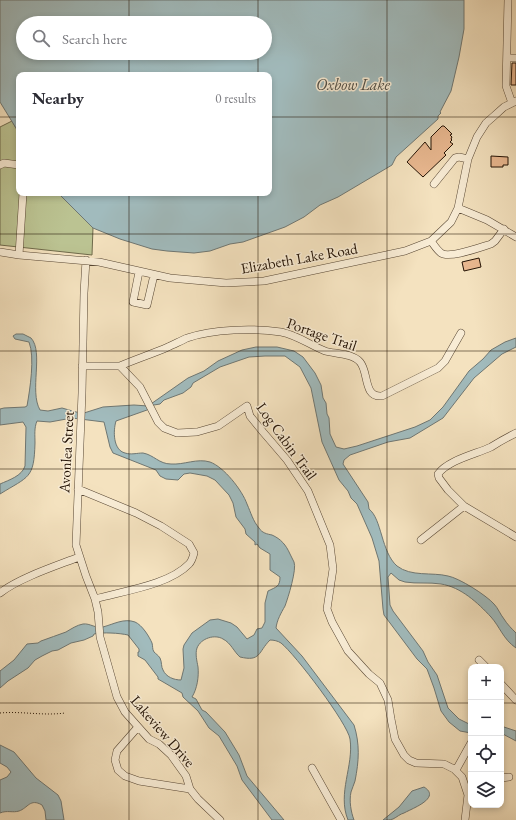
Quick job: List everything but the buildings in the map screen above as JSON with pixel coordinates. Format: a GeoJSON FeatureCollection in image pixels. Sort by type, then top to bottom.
{"type":"FeatureCollection","features":[{"type":"Feature","properties":{"kind":"street"},"geometry":{"type":"LineString","coordinates":[[508,0],[507,89],[514,102]]}},
{"type":"Feature","properties":{"kind":"street"},"geometry":{"type":"LineString","coordinates":[[507,58],[516,58]]}},
{"type":"Feature","properties":{"kind":"street","name":"Elizabeth Lake Road"},"geometry":{"type":"LineString","coordinates":[[0,252],[19,255],[86,260],[108,263],[154,275],[209,282],[236,283],[257,282],[416,248],[431,241],[451,222],[458,208],[468,159],[473,144],[486,123],[496,113],[514,102]]}},
{"type":"Feature","properties":{"kind":"street"},"geometry":{"type":"LineString","coordinates":[[434,184],[456,158],[459,157],[468,159]]}},
{"type":"Feature","properties":{"kind":"street"},"geometry":{"type":"LineString","coordinates":[[0,165],[4,163],[16,165]]}},
{"type":"Feature","properties":{"kind":"street"},"geometry":{"type":"LineString","coordinates":[[19,255],[23,196]]}},
{"type":"Feature","properties":{"kind":"street"},"geometry":{"type":"LineString","coordinates":[[458,208],[481,217],[516,237]]}},
{"type":"Feature","properties":{"kind":"street"},"geometry":{"type":"LineString","coordinates":[[431,241],[442,254],[454,255],[491,244],[498,238],[504,229]]}},
{"type":"Feature","properties":{"kind":"street","name":"Avonlea Street"},"geometry":{"type":"LineString","coordinates":[[79,557],[76,545],[86,260]]}},
{"type":"Feature","properties":{"kind":"street"},"geometry":{"type":"LineString","coordinates":[[140,272],[133,302],[147,305],[154,275]]}},
{"type":"Feature","properties":{"kind":"street","name":"Portage Trail"},"geometry":{"type":"LineString","coordinates":[[120,366],[188,338],[212,333],[253,329],[281,332],[295,336],[325,350],[348,356],[360,362],[370,390],[373,395],[378,397],[387,395],[438,368],[445,361],[461,333]]}},
{"type":"Feature","properties":{"kind":"street"},"geometry":{"type":"LineString","coordinates":[[82,366],[120,366]]}},
{"type":"Feature","properties":{"kind":"street","name":"Log Cabin Trail"},"geometry":{"type":"LineString","coordinates":[[120,366],[140,387],[158,422],[164,428],[177,433],[197,432],[218,426],[247,406],[250,416],[287,460],[308,492],[330,545],[333,569],[327,610],[348,652],[380,683],[388,700],[395,739],[399,747],[404,755],[413,762],[444,764],[456,770]]}},
{"type":"Feature","properties":{"kind":"street"},"geometry":{"type":"LineString","coordinates":[[516,433],[491,447],[456,461],[441,469],[438,474],[439,478],[448,490],[464,506],[516,537]]}},
{"type":"Feature","properties":{"kind":"street"},"geometry":{"type":"LineString","coordinates":[[78,489],[136,513],[161,526],[189,544],[194,552],[189,564],[164,580],[95,599]]}},
{"type":"Feature","properties":{"kind":"street"},"geometry":{"type":"LineString","coordinates":[[421,540],[464,506]]}},
{"type":"Feature","properties":{"kind":"street"},"geometry":{"type":"LineString","coordinates":[[2,590],[29,577],[79,557]]}},
{"type":"Feature","properties":{"kind":"street","name":"Lakeview Drive"},"geometry":{"type":"LineString","coordinates":[[79,557],[95,599],[100,637],[117,697],[125,712],[149,739],[160,744],[171,755],[186,776],[190,789],[198,799],[220,820]]}},
{"type":"Feature","properties":{"kind":"street"},"geometry":{"type":"LineString","coordinates":[[479,660],[483,664]]}},
{"type":"Feature","properties":{"kind":"street"},"geometry":{"type":"LineString","coordinates":[[504,687],[516,700]]}},
{"type":"Feature","properties":{"kind":"street"},"geometry":{"type":"LineString","coordinates":[[138,727],[117,751],[115,760],[118,770],[125,776],[139,781],[190,789]]}},
{"type":"Feature","properties":{"kind":"street"},"geometry":{"type":"LineString","coordinates":[[468,748],[456,770],[468,787]]}},
{"type":"Feature","properties":{"kind":"street"},"geometry":{"type":"LineString","coordinates":[[312,768],[341,820]]}},
{"type":"Feature","properties":{"kind":"street"},"geometry":{"type":"LineString","coordinates":[[465,820],[468,801]]}},
{"type":"Feature","properties":{"kind":"path"},"geometry":{"type":"LineString","coordinates":[[0,713],[65,713]]}},
{"type":"Feature","properties":{"kind":"green space"},"geometry":{"type":"Polygon","coordinates":[[[12,121],[16,128],[16,196],[61,196],[93,228],[92,255],[0,245],[0,127],[12,121]]]}},
{"type":"Feature","properties":{"kind":"water","name":"Oxbow Lake"},"geometry":{"type":"Polygon","coordinates":[[[0,0],[464,0],[464,29],[459,57],[451,91],[440,112],[441,113],[438,116],[438,119],[396,157],[392,165],[338,197],[320,205],[304,217],[285,227],[243,242],[230,244],[210,251],[194,253],[152,249],[120,239],[93,228],[61,196],[272,196],[272,72],[16,72],[16,128],[0,102],[0,0]]]}},
{"type":"Feature","properties":{"kind":"water"},"geometry":{"type":"Polygon","coordinates":[[[16,334],[23,334],[31,338],[35,344],[37,362],[36,393],[40,410],[48,411],[62,408],[84,413],[103,407],[134,405],[148,406],[188,378],[204,371],[218,361],[242,350],[256,347],[277,347],[294,351],[303,357],[315,373],[321,385],[323,398],[326,403],[330,434],[336,447],[344,449],[415,427],[430,420],[443,407],[469,371],[491,350],[516,338],[516,347],[502,354],[474,378],[443,418],[410,438],[388,442],[350,455],[344,460],[343,464],[368,502],[369,509],[377,520],[388,553],[397,566],[409,572],[453,577],[465,583],[485,596],[494,604],[516,633],[516,648],[508,641],[494,621],[475,601],[455,588],[436,583],[405,582],[399,580],[391,573],[388,577],[390,605],[393,611],[423,651],[428,662],[437,675],[448,708],[459,719],[468,724],[468,732],[460,731],[449,722],[441,711],[427,669],[417,659],[384,615],[379,561],[372,538],[357,504],[339,480],[322,442],[311,388],[300,367],[285,356],[249,357],[220,367],[193,383],[191,387],[183,393],[164,400],[160,404],[154,405],[147,410],[116,421],[114,430],[115,440],[118,448],[125,453],[147,454],[167,464],[205,461],[215,465],[227,474],[237,486],[245,498],[260,530],[278,538],[287,548],[295,566],[292,584],[276,628],[302,656],[354,725],[357,739],[358,760],[355,782],[350,799],[354,820],[348,820],[344,800],[351,749],[347,731],[331,705],[308,674],[288,650],[277,641],[270,640],[256,657],[247,658],[240,657],[226,641],[220,638],[212,637],[205,639],[196,650],[198,679],[192,697],[196,699],[202,710],[206,712],[225,732],[239,755],[247,776],[284,820],[272,820],[242,780],[237,766],[219,736],[209,728],[198,711],[183,697],[182,693],[158,679],[145,660],[138,656],[139,649],[128,635],[98,633],[84,640],[71,643],[35,660],[28,668],[0,688],[0,671],[14,660],[27,644],[38,643],[81,625],[86,624],[95,627],[103,627],[127,621],[138,623],[145,631],[152,643],[154,652],[160,658],[162,669],[166,675],[173,679],[181,680],[184,668],[183,649],[192,633],[210,620],[218,619],[231,623],[237,627],[247,639],[254,635],[257,629],[262,628],[265,622],[265,603],[268,591],[278,585],[280,580],[280,577],[270,570],[270,554],[260,548],[257,544],[255,545],[255,542],[246,534],[245,529],[236,517],[233,503],[229,495],[215,480],[207,476],[190,473],[184,474],[178,480],[166,479],[160,476],[156,470],[113,453],[110,447],[104,422],[72,418],[50,422],[37,421],[35,429],[33,464],[31,470],[24,479],[0,494],[0,484],[18,475],[25,466],[26,427],[23,422],[0,425],[0,409],[27,406],[31,373],[31,348],[29,342],[15,339],[13,336],[16,334]]]}},
{"type":"Feature","properties":{"kind":"water"},"geometry":{"type":"Polygon","coordinates":[[[504,727],[516,731],[516,741],[504,735],[504,727]]]}},
{"type":"Feature","properties":{"kind":"water"},"geometry":{"type":"Polygon","coordinates":[[[0,745],[14,752],[36,778],[58,795],[61,801],[64,820],[46,820],[45,811],[42,805],[38,803],[29,804],[19,811],[0,813],[0,780],[7,777],[11,772],[7,767],[0,763],[0,745]]]}},
{"type":"Feature","properties":{"kind":"water"},"geometry":{"type":"Polygon","coordinates":[[[424,787],[429,791],[429,795],[423,803],[393,819],[383,820],[399,807],[412,791],[424,787]]]}}]}
